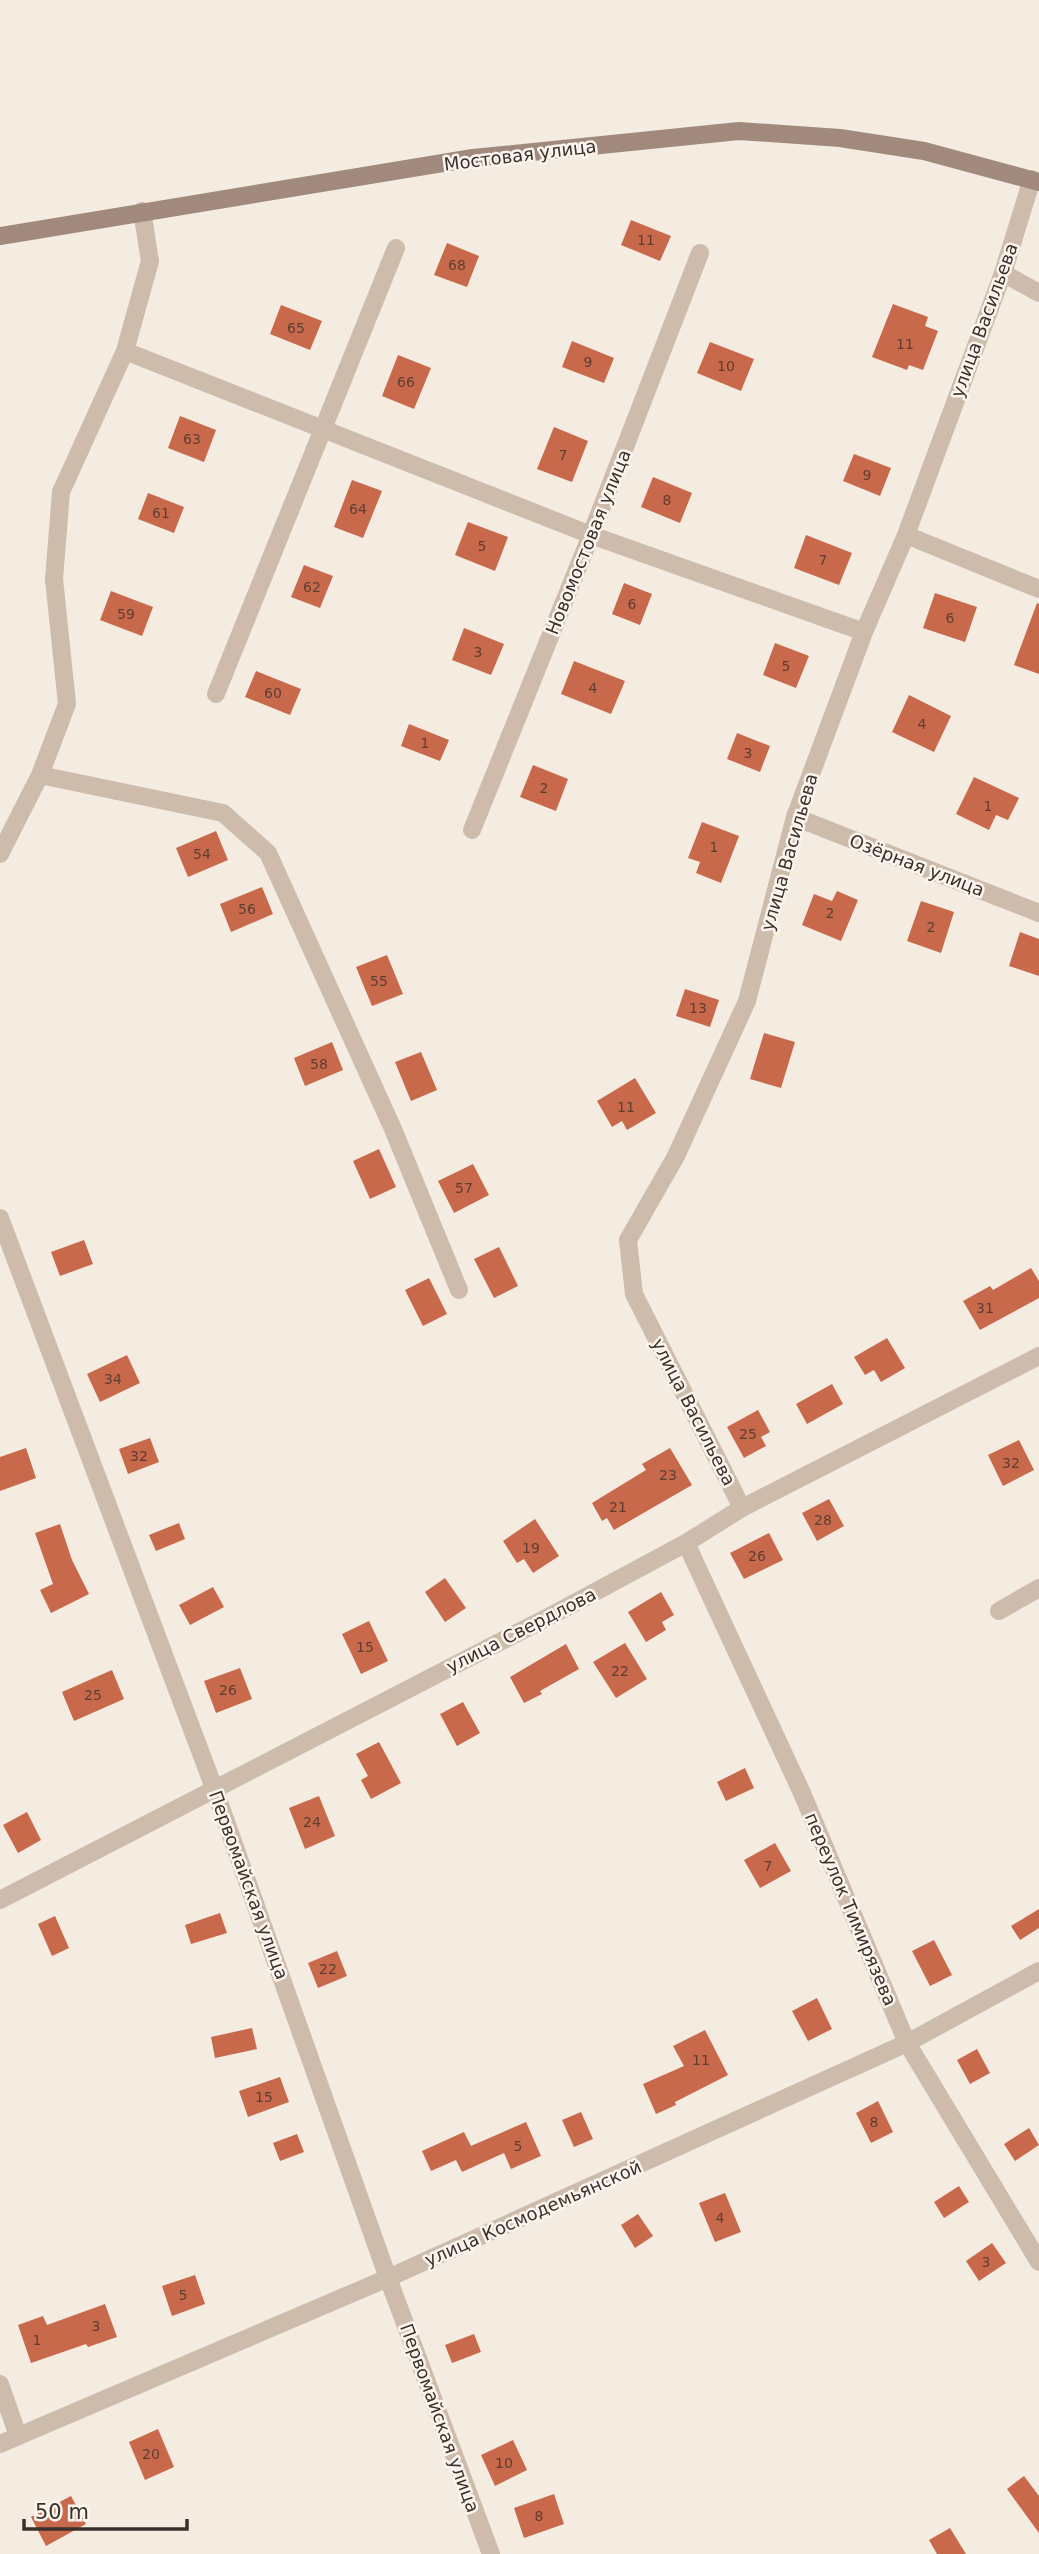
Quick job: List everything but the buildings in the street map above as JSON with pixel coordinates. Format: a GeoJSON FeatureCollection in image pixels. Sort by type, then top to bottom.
{"type":"FeatureCollection","features":[{"type":"Feature","properties":{"kind":"main road","name":"Мостовая улица"},"geometry":{"type":"LineString","coordinates":[[0,236],[473,158],[739,131],[840,138],[924,151],[1036,180]]}},
{"type":"Feature","properties":{"kind":"street","name":"улица Васильева"},"geometry":{"type":"LineString","coordinates":[[743,1508],[634,1294],[628,1240],[676,1156],[747,1001],[795,817],[864,632],[906,535],[1036,180]]}},
{"type":"Feature","properties":{"kind":"street"},"geometry":{"type":"LineString","coordinates":[[0,854],[40,775],[66,704],[54,579],[61,492],[125,351],[150,261],[142,211]]}},
{"type":"Feature","properties":{"kind":"street"},"geometry":{"type":"LineString","coordinates":[[216,694],[396,248]]}},
{"type":"Feature","properties":{"kind":"street","name":"Новомостовая улица"},"geometry":{"type":"LineString","coordinates":[[472,830],[592,535],[700,253]]}},
{"type":"Feature","properties":{"kind":"street"},"geometry":{"type":"LineString","coordinates":[[1003,273],[1039,293]]}},
{"type":"Feature","properties":{"kind":"street"},"geometry":{"type":"LineString","coordinates":[[125,351],[592,535],[864,632]]}},
{"type":"Feature","properties":{"kind":"street"},"geometry":{"type":"LineString","coordinates":[[906,535],[1039,589]]}},
{"type":"Feature","properties":{"kind":"street"},"geometry":{"type":"LineString","coordinates":[[40,775],[223,813],[268,853],[393,1129],[459,1290]]}},
{"type":"Feature","properties":{"kind":"street","name":"Озёрная улица"},"geometry":{"type":"LineString","coordinates":[[795,817],[1039,913]]}},
{"type":"Feature","properties":{"kind":"street","name":"Первомайская улица"},"geometry":{"type":"LineString","coordinates":[[0,1218],[214,1788],[388,2278],[491,2554]]}},
{"type":"Feature","properties":{"kind":"street","name":"улица Свердлова"},"geometry":{"type":"LineString","coordinates":[[0,1900],[554,1614],[686,1543],[743,1508],[1039,1356]]}},
{"type":"Feature","properties":{"kind":"street","name":"переулок Тимирязева"},"geometry":{"type":"LineString","coordinates":[[686,1543],[802,1793],[907,2043],[1039,2262]]}},
{"type":"Feature","properties":{"kind":"street"},"geometry":{"type":"LineString","coordinates":[[999,1611],[1039,1588]]}},
{"type":"Feature","properties":{"kind":"street","name":"улица Космодемьянской"},"geometry":{"type":"LineString","coordinates":[[0,2444],[388,2278],[907,2043],[1039,1971]]}},
{"type":"Feature","properties":{"kind":"street"},"geometry":{"type":"LineString","coordinates":[[0,2384],[18,2436]]}}]}
